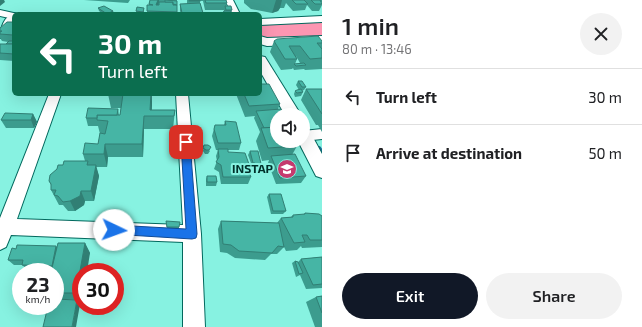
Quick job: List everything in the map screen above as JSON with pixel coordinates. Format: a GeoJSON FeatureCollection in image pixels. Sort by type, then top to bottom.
{"type":"FeatureCollection","features":[{"type":"Feature","properties":{"kind":"main road"},"geometry":{"type":"LineString","coordinates":[[0,13],[10,20]]}},
{"type":"Feature","properties":{"kind":"main road"},"geometry":{"type":"LineString","coordinates":[[262,22],[322,19]]}},
{"type":"Feature","properties":{"kind":"main road"},"geometry":{"type":"LineString","coordinates":[[262,41],[267,42],[322,40]]}},
{"type":"Feature","properties":{"kind":"main road"},"geometry":{"type":"LineString","coordinates":[[262,63],[289,108]]}},
{"type":"Feature","properties":{"kind":"main road"},"geometry":{"type":"LineString","coordinates":[[310,148],[322,171]]}},
{"type":"Feature","properties":{"kind":"street"},"geometry":{"type":"LineString","coordinates":[[229,0],[235,12]]}},
{"type":"Feature","properties":{"kind":"street"},"geometry":{"type":"LineString","coordinates":[[0,35],[10,20]]}},
{"type":"Feature","properties":{"kind":"street"},"geometry":{"type":"LineString","coordinates":[[0,241],[3,226],[54,96]]}},
{"type":"Feature","properties":{"kind":"street"},"geometry":{"type":"LineString","coordinates":[[182,96],[192,234],[194,327]]}},
{"type":"Feature","properties":{"kind":"street"},"geometry":{"type":"LineString","coordinates":[[310,135],[322,134]]}},
{"type":"Feature","properties":{"kind":"street"},"geometry":{"type":"LineString","coordinates":[[3,226],[192,234]]}},
{"type":"Feature","properties":{"kind":"shaded area"},"geometry":{"type":"Polygon","coordinates":[[[322,21],[322,37],[262,38],[262,24],[322,21]]]}},
{"type":"Feature","properties":{"kind":"building"},"geometry":{"type":"Polygon","coordinates":[[[150,0],[158,0],[156,5],[159,5],[159,2],[173,2],[173,5],[177,5],[177,12],[147,11],[147,5],[153,5],[149,4],[150,0]]]}},
{"type":"Feature","properties":{"kind":"building"},"geometry":{"type":"Polygon","coordinates":[[[165,0],[177,1],[177,5],[173,4],[173,2],[165,2],[165,0]]]}},
{"type":"Feature","properties":{"kind":"building"},"geometry":{"type":"Polygon","coordinates":[[[200,0],[200,1],[189,1],[200,0]]]}},
{"type":"Feature","properties":{"kind":"building"},"geometry":{"type":"Polygon","coordinates":[[[205,0],[226,0],[227,3],[206,3],[205,0]]]}},
{"type":"Feature","properties":{"kind":"building"},"geometry":{"type":"Polygon","coordinates":[[[292,0],[304,0],[308,4],[296,4],[292,0]]]}},
{"type":"Feature","properties":{"kind":"building"},"geometry":{"type":"Polygon","coordinates":[[[311,0],[320,0],[322,4],[315,4],[311,0]]]}},
{"type":"Feature","properties":{"kind":"building"},"geometry":{"type":"Polygon","coordinates":[[[200,3],[203,12],[182,12],[180,4],[200,3]]]}},
{"type":"Feature","properties":{"kind":"building"},"geometry":{"type":"Polygon","coordinates":[[[104,6],[113,11],[104,12],[98,8],[104,6]]]}},
{"type":"Feature","properties":{"kind":"building"},"geometry":{"type":"Polygon","coordinates":[[[225,6],[231,6],[232,10],[226,10],[225,6]]]}},
{"type":"Feature","properties":{"kind":"building"},"geometry":{"type":"Polygon","coordinates":[[[137,7],[144,8],[143,12],[136,11],[137,7]]]}},
{"type":"Feature","properties":{"kind":"building"},"geometry":{"type":"Polygon","coordinates":[[[7,22],[12,22],[12,35],[0,34],[2,31],[0,31],[0,28],[7,22]]]}},
{"type":"Feature","properties":{"kind":"building"},"geometry":{"type":"Polygon","coordinates":[[[318,36],[322,41],[322,43],[317,43],[322,49],[322,58],[310,59],[300,46],[289,46],[297,59],[285,59],[274,41],[277,39],[318,36]]]}},
{"type":"Feature","properties":{"kind":"building"},"geometry":{"type":"Polygon","coordinates":[[[9,41],[12,41],[12,44],[6,44],[9,41]]]}},
{"type":"Feature","properties":{"kind":"building"},"geometry":{"type":"Polygon","coordinates":[[[0,44],[12,44],[12,54],[0,53],[0,44]]]}},
{"type":"Feature","properties":{"kind":"building"},"geometry":{"type":"Polygon","coordinates":[[[304,63],[306,65],[296,66],[294,64],[304,63]]]}},
{"type":"Feature","properties":{"kind":"building"},"geometry":{"type":"Polygon","coordinates":[[[298,81],[302,81],[306,87],[302,87],[298,81]]]}},
{"type":"Feature","properties":{"kind":"building"},"geometry":{"type":"Polygon","coordinates":[[[262,84],[269,84],[280,104],[249,106],[245,96],[262,96],[262,84]]]}},
{"type":"Feature","properties":{"kind":"building"},"geometry":{"type":"Polygon","coordinates":[[[301,89],[303,92],[297,93],[295,91],[297,90],[301,89]]]}},
{"type":"Feature","properties":{"kind":"building"},"geometry":{"type":"Polygon","coordinates":[[[306,89],[322,89],[322,114],[306,89]]]}},
{"type":"Feature","properties":{"kind":"building"},"geometry":{"type":"Polygon","coordinates":[[[123,96],[151,96],[150,110],[175,110],[174,116],[144,116],[142,144],[105,144],[104,154],[83,154],[85,143],[98,144],[100,133],[105,134],[108,121],[97,120],[97,115],[120,115],[123,96]]]}},
{"type":"Feature","properties":{"kind":"building"},"geometry":{"type":"Polygon","coordinates":[[[88,108],[118,109],[117,115],[97,115],[97,118],[86,118],[88,108]]]}},
{"type":"Feature","properties":{"kind":"building"},"geometry":{"type":"Polygon","coordinates":[[[270,110],[270,128],[264,128],[256,111],[270,110]]]}},
{"type":"Feature","properties":{"kind":"building"},"geometry":{"type":"Polygon","coordinates":[[[5,113],[33,114],[31,120],[1,120],[5,113]]]}},
{"type":"Feature","properties":{"kind":"building"},"geometry":{"type":"Polygon","coordinates":[[[225,121],[236,122],[241,143],[218,143],[214,129],[215,125],[226,125],[225,121]]]}},
{"type":"Feature","properties":{"kind":"building"},"geometry":{"type":"Polygon","coordinates":[[[270,127],[270,148],[268,148],[261,128],[270,127]]]}},
{"type":"Feature","properties":{"kind":"building"},"geometry":{"type":"Polygon","coordinates":[[[204,145],[211,147],[209,150],[206,150],[203,148],[204,145]]]}},
{"type":"Feature","properties":{"kind":"building"},"geometry":{"type":"Polygon","coordinates":[[[218,149],[228,149],[228,152],[245,153],[250,167],[248,170],[251,177],[223,177],[221,165],[216,162],[219,157],[218,149]]]}},
{"type":"Feature","properties":{"kind":"building"},"geometry":{"type":"Polygon","coordinates":[[[250,151],[258,151],[262,168],[257,168],[255,163],[253,163],[250,151]]]}},
{"type":"Feature","properties":{"kind":"building"},"geometry":{"type":"Polygon","coordinates":[[[295,154],[306,176],[280,178],[271,156],[295,154]]]}},
{"type":"Feature","properties":{"kind":"building"},"geometry":{"type":"Polygon","coordinates":[[[64,161],[88,161],[87,165],[96,165],[91,191],[81,191],[80,196],[70,201],[63,202],[58,196],[54,195],[56,190],[51,190],[51,184],[49,181],[50,175],[57,169],[58,165],[63,165],[64,161]]]}},
{"type":"Feature","properties":{"kind":"building"},"geometry":{"type":"Polygon","coordinates":[[[207,176],[216,176],[217,182],[207,182],[207,176]]]}},
{"type":"Feature","properties":{"kind":"building"},"geometry":{"type":"Polygon","coordinates":[[[269,194],[281,194],[286,211],[273,211],[269,194]]]}},
{"type":"Feature","properties":{"kind":"building"},"geometry":{"type":"Polygon","coordinates":[[[305,213],[319,214],[322,216],[322,240],[310,240],[307,235],[302,235],[305,242],[294,243],[281,218],[293,217],[293,215],[305,213]]]}},
{"type":"Feature","properties":{"kind":"building"},"geometry":{"type":"Polygon","coordinates":[[[166,221],[180,222],[179,227],[167,227],[166,221]]]}},
{"type":"Feature","properties":{"kind":"building"},"geometry":{"type":"Polygon","coordinates":[[[221,221],[279,223],[284,247],[278,246],[272,253],[239,251],[231,245],[223,244],[221,221]]]}},
{"type":"Feature","properties":{"kind":"building"},"geometry":{"type":"Polygon","coordinates":[[[58,243],[85,243],[81,263],[72,263],[72,293],[64,293],[64,263],[53,263],[58,243]]]}},
{"type":"Feature","properties":{"kind":"building"},"geometry":{"type":"Polygon","coordinates":[[[17,245],[56,246],[53,263],[22,263],[23,260],[8,260],[12,248],[16,249],[17,245]]]}},
{"type":"Feature","properties":{"kind":"building"},"geometry":{"type":"Polygon","coordinates":[[[322,257],[322,284],[313,285],[301,259],[322,257]]]}},
{"type":"Feature","properties":{"kind":"building"},"geometry":{"type":"Polygon","coordinates":[[[295,261],[298,262],[303,273],[299,274],[295,261]]]}},
{"type":"Feature","properties":{"kind":"building"},"geometry":{"type":"Polygon","coordinates":[[[322,296],[322,313],[316,297],[322,296]]]}},
{"type":"Feature","properties":{"kind":"building"},"geometry":{"type":"Polygon","coordinates":[[[64,299],[72,300],[72,315],[74,315],[72,327],[43,327],[46,315],[64,315],[64,299]]]}},
{"type":"Feature","properties":{"kind":"waterway"},"geometry":{"type":"LineString","coordinates":[[319,148],[322,152]]}},
{"type":"Feature","properties":{"kind":"place","name":"INSTAP"},"geometry":{"type":"Point","coordinates":[287,169]}},
{"type":"Feature","properties":{"kind":"route"},"geometry":{"type":"LineString","coordinates":[[114,230],[192,234],[186,142]]}}]}
